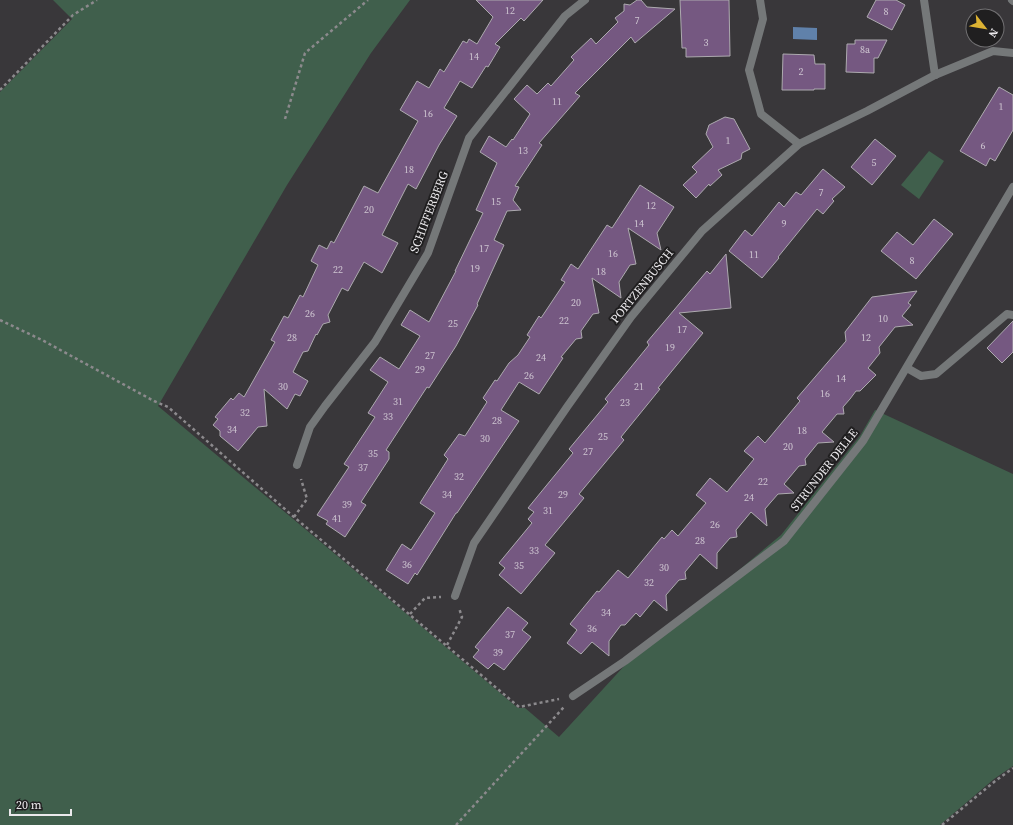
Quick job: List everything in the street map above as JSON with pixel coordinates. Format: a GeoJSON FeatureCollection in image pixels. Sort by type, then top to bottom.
{"type":"FeatureCollection","features":[{"type":"Feature","properties":{"kind":"street","name":"SCHIFFERBERG"},"geometry":{"type":"LineString","coordinates":[[297,465],[310,427],[375,342],[428,253],[469,138],[565,16],[585,0]]}},
{"type":"Feature","properties":{"kind":"street"},"geometry":{"type":"LineString","coordinates":[[760,0],[763,19],[749,70],[761,114],[799,144]]}},
{"type":"Feature","properties":{"kind":"street"},"geometry":{"type":"LineString","coordinates":[[924,0],[934,75]]}},
{"type":"Feature","properties":{"kind":"street","name":"PORTZENBUSCH"},"geometry":{"type":"LineString","coordinates":[[455,596],[474,543],[567,407],[631,317],[702,231],[799,144],[867,111],[934,75],[993,51],[1013,54]]}},
{"type":"Feature","properties":{"kind":"street","name":"STRUNDER DELLE"},"geometry":{"type":"LineString","coordinates":[[573,696],[625,661],[784,541],[863,441],[1013,187]]}},
{"type":"Feature","properties":{"kind":"street"},"geometry":{"type":"LineString","coordinates":[[907,368],[921,376],[936,374],[1007,314],[1013,315]]}},
{"type":"Feature","properties":{"kind":"path"},"geometry":{"type":"LineString","coordinates":[[0,90],[73,15],[97,0]]}},
{"type":"Feature","properties":{"kind":"path"},"geometry":{"type":"LineString","coordinates":[[285,119],[305,53],[368,0]]}},
{"type":"Feature","properties":{"kind":"path"},"geometry":{"type":"LineString","coordinates":[[0,320],[42,340],[154,401],[168,407],[294,517],[519,707],[573,696]]}},
{"type":"Feature","properties":{"kind":"path"},"geometry":{"type":"LineString","coordinates":[[294,517],[307,499],[297,465]]}},
{"type":"Feature","properties":{"kind":"path"},"geometry":{"type":"LineString","coordinates":[[410,614],[425,598],[455,596],[462,617],[447,645]]}},
{"type":"Feature","properties":{"kind":"path"},"geometry":{"type":"LineString","coordinates":[[456,825],[573,696]]}},
{"type":"Feature","properties":{"kind":"path"},"geometry":{"type":"LineString","coordinates":[[942,825],[1013,768]]}},
{"type":"Feature","properties":{"kind":"green space"},"geometry":{"type":"Polygon","coordinates":[[[53,0],[410,0],[371,53],[287,185],[158,406],[518,708],[525,708],[559,737],[626,664],[781,535],[860,436],[875,410],[1013,474],[1013,766],[994,779],[940,825],[0,825],[0,92],[72,19],[53,0]]]}},
{"type":"Feature","properties":{"kind":"green space"},"geometry":{"type":"Polygon","coordinates":[[[929,151],[944,161],[919,199],[901,185],[929,151]]]}},
{"type":"Feature","properties":{"kind":"water"},"geometry":{"type":"Polygon","coordinates":[[[793,27],[817,28],[817,40],[793,39],[793,27]]]}},
{"type":"Feature","properties":{"kind":"building"},"geometry":{"type":"Polygon","coordinates":[[[476,0],[543,0],[524,21],[521,18],[495,44],[500,47],[488,67],[486,66],[472,88],[460,81],[444,108],[457,116],[439,145],[416,189],[408,184],[382,235],[398,243],[382,273],[364,262],[348,291],[342,288],[328,315],[330,322],[323,324],[317,335],[316,334],[308,351],[303,352],[293,372],[308,381],[300,396],[295,394],[287,409],[264,389],[267,426],[258,427],[238,451],[220,436],[220,431],[213,425],[218,419],[215,417],[231,398],[233,400],[239,393],[244,397],[275,342],[271,340],[284,316],[288,318],[300,295],[303,297],[318,265],[311,261],[319,245],[327,249],[331,241],[334,243],[364,186],[378,193],[418,121],[400,110],[417,81],[429,88],[440,69],[444,72],[463,41],[467,43],[469,39],[477,44],[493,17],[476,0]]]}},
{"type":"Feature","properties":{"kind":"building"},"geometry":{"type":"Polygon","coordinates":[[[637,0],[641,0],[647,7],[675,9],[635,43],[631,37],[575,93],[580,96],[539,143],[542,145],[515,186],[519,187],[513,200],[521,210],[507,211],[494,240],[504,245],[477,304],[478,305],[456,346],[386,450],[389,452],[389,459],[361,502],[366,505],[345,537],[326,524],[328,521],[317,515],[349,467],[344,464],[375,417],[368,413],[388,382],[370,370],[380,357],[399,369],[420,336],[401,325],[410,310],[429,322],[456,271],[483,213],[476,210],[497,163],[480,152],[489,136],[506,147],[512,139],[513,140],[530,114],[514,99],[527,85],[537,94],[548,83],[551,86],[574,60],[571,57],[591,38],[596,44],[618,22],[615,18],[624,11],[624,4],[630,5],[637,0]]]}},
{"type":"Feature","properties":{"kind":"building"},"geometry":{"type":"Polygon","coordinates":[[[680,0],[729,0],[730,56],[686,57],[686,48],[682,48],[680,0]]]}},
{"type":"Feature","properties":{"kind":"building"},"geometry":{"type":"Polygon","coordinates":[[[876,0],[896,0],[905,5],[892,30],[867,17],[876,0]]]}},
{"type":"Feature","properties":{"kind":"building"},"geometry":{"type":"Polygon","coordinates":[[[855,40],[887,40],[878,58],[874,58],[874,73],[846,72],[847,44],[855,44],[855,40]]]}},
{"type":"Feature","properties":{"kind":"building"},"geometry":{"type":"Polygon","coordinates":[[[783,54],[814,55],[815,64],[825,64],[825,89],[782,90],[783,54]]]}},
{"type":"Feature","properties":{"kind":"building"},"geometry":{"type":"Polygon","coordinates":[[[999,87],[1013,95],[1013,130],[995,161],[990,158],[986,166],[960,151],[999,87]]]}},
{"type":"Feature","properties":{"kind":"building"},"geometry":{"type":"Polygon","coordinates":[[[725,117],[734,119],[750,149],[742,153],[741,159],[718,170],[722,175],[710,186],[709,184],[696,198],[683,185],[697,172],[692,167],[713,147],[706,134],[709,125],[725,117]]]}},
{"type":"Feature","properties":{"kind":"building"},"geometry":{"type":"Polygon","coordinates":[[[875,139],[896,156],[872,185],[851,167],[875,139]]]}},
{"type":"Feature","properties":{"kind":"building"},"geometry":{"type":"Polygon","coordinates":[[[823,169],[845,187],[832,199],[834,201],[823,214],[817,209],[762,278],[729,251],[745,230],[752,236],[779,202],[784,207],[796,192],[801,195],[823,169]]]}},
{"type":"Feature","properties":{"kind":"building"},"geometry":{"type":"Polygon","coordinates":[[[640,185],[674,207],[657,233],[661,250],[628,228],[636,264],[630,265],[619,282],[621,298],[592,278],[599,313],[593,314],[581,331],[582,338],[576,339],[561,357],[563,358],[539,394],[519,382],[501,410],[519,421],[456,513],[417,575],[415,573],[408,584],[386,570],[402,544],[411,550],[435,513],[420,503],[448,459],[444,455],[459,434],[465,436],[487,402],[483,398],[495,380],[497,381],[509,363],[518,355],[530,337],[527,335],[539,316],[541,318],[565,282],[561,280],[571,264],[578,269],[607,225],[612,228],[640,185]]]}},
{"type":"Feature","properties":{"kind":"building"},"geometry":{"type":"Polygon","coordinates":[[[934,219],[953,234],[916,279],[881,251],[897,232],[913,245],[934,219]]]}},
{"type":"Feature","properties":{"kind":"building"},"geometry":{"type":"Polygon","coordinates":[[[726,254],[731,308],[679,313],[703,333],[658,388],[660,389],[621,437],[624,440],[579,494],[584,498],[545,545],[555,553],[521,594],[499,575],[505,568],[499,563],[532,523],[528,519],[534,512],[528,508],[573,453],[569,449],[608,402],[605,399],[649,345],[647,342],[707,271],[710,274],[726,254]]]}},
{"type":"Feature","properties":{"kind":"building"},"geometry":{"type":"Polygon","coordinates":[[[917,291],[908,303],[911,305],[902,316],[913,325],[895,327],[879,347],[880,353],[868,368],[876,375],[860,391],[856,391],[843,407],[844,414],[837,414],[822,432],[834,442],[818,443],[805,459],[806,465],[799,466],[784,484],[794,493],[778,494],[765,509],[767,526],[751,512],[736,530],[737,537],[730,538],[717,553],[717,569],[700,554],[685,572],[686,579],[679,580],[666,595],[667,611],[654,600],[640,617],[636,613],[625,625],[621,625],[609,641],[609,656],[592,642],[581,654],[567,643],[577,630],[570,624],[597,591],[599,592],[618,570],[628,578],[662,537],[664,539],[672,530],[678,536],[706,503],[696,495],[710,478],[727,492],[754,459],[744,451],[758,436],[765,443],[800,401],[797,398],[846,341],[845,332],[872,297],[917,291]]]}},
{"type":"Feature","properties":{"kind":"building"},"geometry":{"type":"Polygon","coordinates":[[[1013,321],[1013,352],[1002,363],[987,348],[1013,321]]]}},
{"type":"Feature","properties":{"kind":"building"},"geometry":{"type":"Polygon","coordinates":[[[508,607],[528,623],[522,630],[531,637],[504,670],[494,663],[488,669],[473,657],[479,650],[475,647],[508,607]]]}}]}
